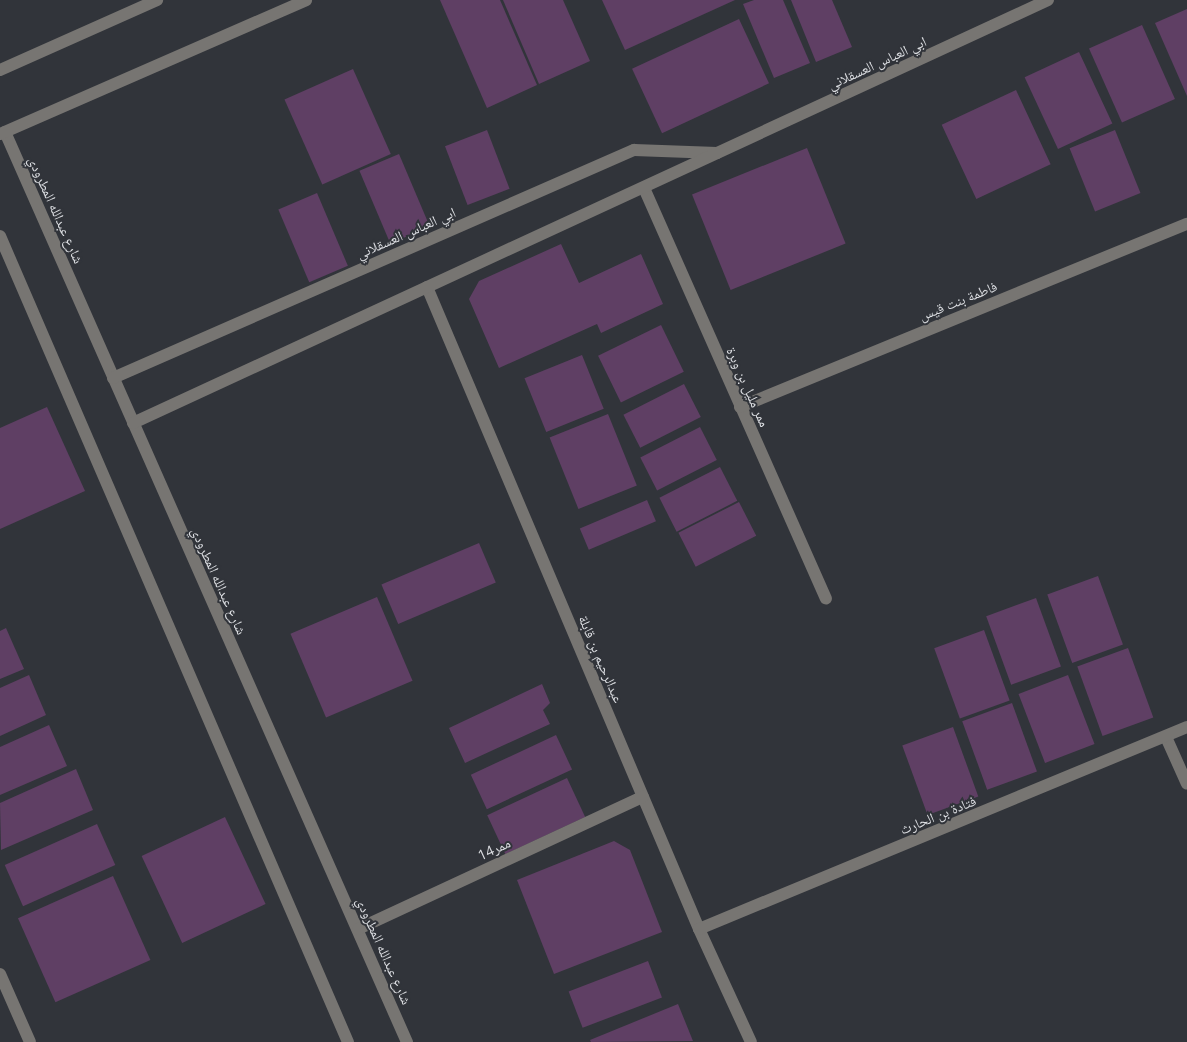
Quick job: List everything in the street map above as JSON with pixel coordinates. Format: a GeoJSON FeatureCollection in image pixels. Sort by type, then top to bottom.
{"type":"FeatureCollection","features":[{"type":"Feature","properties":{"kind":"street"},"geometry":{"type":"LineString","coordinates":[[0,70],[157,0]]}},
{"type":"Feature","properties":{"kind":"street"},"geometry":{"type":"LineString","coordinates":[[2,133],[306,0]]}},
{"type":"Feature","properties":{"kind":"street","name":"ابي العباس العسقلاني"},"geometry":{"type":"LineString","coordinates":[[133,423],[1048,0]]}},
{"type":"Feature","properties":{"kind":"street","name":"شارع عبدالله المطرودي"},"geometry":{"type":"LineString","coordinates":[[2,133],[113,378],[407,1042]]}},
{"type":"Feature","properties":{"kind":"street","name":"ابي العباس العسقلاني"},"geometry":{"type":"LineString","coordinates":[[113,378],[634,150],[719,153]]}},
{"type":"Feature","properties":{"kind":"street","name":"ممر مليل بن وبرة"},"geometry":{"type":"LineString","coordinates":[[644,188],[826,598]]}},
{"type":"Feature","properties":{"kind":"street","name":"فاطمة بنت قيس"},"geometry":{"type":"LineString","coordinates":[[740,407],[1187,224]]}},
{"type":"Feature","properties":{"kind":"street"},"geometry":{"type":"LineString","coordinates":[[0,236],[348,1042]]}},
{"type":"Feature","properties":{"kind":"street","name":"عبدالرحيم بن قابلة"},"geometry":{"type":"LineString","coordinates":[[426,287],[699,929],[751,1042]]}},
{"type":"Feature","properties":{"kind":"street","name":"فتادة بن الحارث"},"geometry":{"type":"LineString","coordinates":[[699,929],[1187,727]]}},
{"type":"Feature","properties":{"kind":"street"},"geometry":{"type":"LineString","coordinates":[[1166,737],[1187,784]]}},
{"type":"Feature","properties":{"kind":"street","name":"ممر14"},"geometry":{"type":"LineString","coordinates":[[358,929],[643,797]]}},
{"type":"Feature","properties":{"kind":"street"},"geometry":{"type":"LineString","coordinates":[[0,974],[30,1042]]}},
{"type":"Feature","properties":{"kind":"building"},"geometry":{"type":"Polygon","coordinates":[[[440,0],[500,0],[537,85],[487,108],[440,0]]]}},
{"type":"Feature","properties":{"kind":"building"},"geometry":{"type":"Polygon","coordinates":[[[503,0],[563,0],[590,61],[539,84],[503,0]]]}},
{"type":"Feature","properties":{"kind":"building"},"geometry":{"type":"Polygon","coordinates":[[[602,0],[735,0],[625,50],[602,0]]]}},
{"type":"Feature","properties":{"kind":"building"},"geometry":{"type":"Polygon","coordinates":[[[754,0],[783,0],[810,63],[774,78],[743,4],[754,0]]]}},
{"type":"Feature","properties":{"kind":"building"},"geometry":{"type":"Polygon","coordinates":[[[791,0],[832,0],[852,47],[816,62],[791,0]]]}},
{"type":"Feature","properties":{"kind":"building"},"geometry":{"type":"Polygon","coordinates":[[[1187,9],[1187,96],[1155,23],[1187,9]]]}},
{"type":"Feature","properties":{"kind":"building"},"geometry":{"type":"Polygon","coordinates":[[[739,19],[769,83],[662,133],[632,69],[739,19]]]}},
{"type":"Feature","properties":{"kind":"building"},"geometry":{"type":"Polygon","coordinates":[[[1142,25],[1175,99],[1122,123],[1089,49],[1142,25]]]}},
{"type":"Feature","properties":{"kind":"building"},"geometry":{"type":"Polygon","coordinates":[[[1079,52],[1112,124],[1058,149],[1025,77],[1079,52]]]}},
{"type":"Feature","properties":{"kind":"building"},"geometry":{"type":"Polygon","coordinates":[[[353,69],[391,154],[322,184],[284,100],[353,69]]]}},
{"type":"Feature","properties":{"kind":"building"},"geometry":{"type":"Polygon","coordinates":[[[1016,90],[1051,164],[976,199],[942,125],[1016,90]]]}},
{"type":"Feature","properties":{"kind":"building"},"geometry":{"type":"Polygon","coordinates":[[[487,130],[510,189],[468,205],[445,146],[487,130]]]}},
{"type":"Feature","properties":{"kind":"building"},"geometry":{"type":"Polygon","coordinates":[[[1115,130],[1140,193],[1095,211],[1070,148],[1115,130]]]}},
{"type":"Feature","properties":{"kind":"building"},"geometry":{"type":"Polygon","coordinates":[[[807,148],[846,243],[731,290],[692,194],[807,148]]]}},
{"type":"Feature","properties":{"kind":"building"},"geometry":{"type":"Polygon","coordinates":[[[399,154],[430,227],[390,244],[359,171],[399,154]]]}},
{"type":"Feature","properties":{"kind":"building"},"geometry":{"type":"Polygon","coordinates":[[[317,193],[348,266],[309,282],[278,209],[317,193]]]}},
{"type":"Feature","properties":{"kind":"building"},"geometry":{"type":"Polygon","coordinates":[[[561,244],[579,283],[641,254],[663,304],[601,333],[597,324],[499,368],[469,299],[479,281],[561,244]]]}},
{"type":"Feature","properties":{"kind":"building"},"geometry":{"type":"Polygon","coordinates":[[[661,325],[684,372],[621,402],[598,356],[661,325]]]}},
{"type":"Feature","properties":{"kind":"building"},"geometry":{"type":"Polygon","coordinates":[[[582,355],[604,409],[546,432],[525,378],[582,355]]]}},
{"type":"Feature","properties":{"kind":"building"},"geometry":{"type":"Polygon","coordinates":[[[684,384],[701,417],[640,448],[623,415],[684,384]]]}},
{"type":"Feature","properties":{"kind":"building"},"geometry":{"type":"Polygon","coordinates":[[[47,407],[85,491],[0,529],[0,428],[47,407]]]}},
{"type":"Feature","properties":{"kind":"building"},"geometry":{"type":"Polygon","coordinates":[[[608,414],[637,485],[578,509],[550,438],[608,414]]]}},
{"type":"Feature","properties":{"kind":"building"},"geometry":{"type":"Polygon","coordinates":[[[700,427],[717,460],[657,490],[640,457],[700,427]]]}},
{"type":"Feature","properties":{"kind":"building"},"geometry":{"type":"Polygon","coordinates":[[[720,467],[737,501],[677,532],[659,498],[720,467]]]}},
{"type":"Feature","properties":{"kind":"building"},"geometry":{"type":"Polygon","coordinates":[[[647,500],[656,521],[589,550],[580,529],[647,500]]]}},
{"type":"Feature","properties":{"kind":"building"},"geometry":{"type":"Polygon","coordinates":[[[739,502],[756,536],[696,567],[678,533],[739,502]]]}},
{"type":"Feature","properties":{"kind":"building"},"geometry":{"type":"Polygon","coordinates":[[[479,543],[496,583],[398,624],[381,584],[479,543]]]}},
{"type":"Feature","properties":{"kind":"building"},"geometry":{"type":"Polygon","coordinates":[[[1098,576],[1123,645],[1072,663],[1047,594],[1098,576]]]}},
{"type":"Feature","properties":{"kind":"building"},"geometry":{"type":"Polygon","coordinates":[[[377,597],[413,681],[326,717],[290,634],[377,597]]]}},
{"type":"Feature","properties":{"kind":"building"},"geometry":{"type":"Polygon","coordinates":[[[1036,598],[1061,667],[1011,685],[986,616],[1036,598]]]}},
{"type":"Feature","properties":{"kind":"building"},"geometry":{"type":"Polygon","coordinates":[[[6,628],[24,669],[0,679],[0,631],[6,628]]]}},
{"type":"Feature","properties":{"kind":"building"},"geometry":{"type":"Polygon","coordinates":[[[984,630],[1010,700],[960,719],[934,648],[984,630]]]}},
{"type":"Feature","properties":{"kind":"building"},"geometry":{"type":"Polygon","coordinates":[[[1128,648],[1153,718],[1103,736],[1077,666],[1128,648]]]}},
{"type":"Feature","properties":{"kind":"building"},"geometry":{"type":"Polygon","coordinates":[[[29,675],[46,715],[0,736],[0,688],[29,675]]]}},
{"type":"Feature","properties":{"kind":"building"},"geometry":{"type":"Polygon","coordinates":[[[1068,675],[1095,744],[1045,763],[1019,694],[1068,675]]]}},
{"type":"Feature","properties":{"kind":"building"},"geometry":{"type":"Polygon","coordinates":[[[542,684],[550,703],[543,710],[550,724],[465,763],[449,728],[542,684]]]}},
{"type":"Feature","properties":{"kind":"building"},"geometry":{"type":"Polygon","coordinates":[[[1012,703],[1037,772],[987,790],[962,721],[1012,703]]]}},
{"type":"Feature","properties":{"kind":"building"},"geometry":{"type":"Polygon","coordinates":[[[49,725],[67,766],[0,795],[0,747],[49,725]]]}},
{"type":"Feature","properties":{"kind":"building"},"geometry":{"type":"Polygon","coordinates":[[[953,727],[978,797],[928,815],[902,745],[953,727]]]}},
{"type":"Feature","properties":{"kind":"building"},"geometry":{"type":"Polygon","coordinates":[[[556,735],[572,769],[487,809],[471,775],[556,735]]]}},
{"type":"Feature","properties":{"kind":"building"},"geometry":{"type":"Polygon","coordinates":[[[76,769],[93,810],[1,850],[0,803],[76,769]]]}},
{"type":"Feature","properties":{"kind":"building"},"geometry":{"type":"Polygon","coordinates":[[[567,778],[585,817],[505,854],[487,815],[567,778]]]}},
{"type":"Feature","properties":{"kind":"building"},"geometry":{"type":"Polygon","coordinates":[[[225,817],[266,904],[182,943],[142,856],[225,817]]]}},
{"type":"Feature","properties":{"kind":"building"},"geometry":{"type":"Polygon","coordinates":[[[97,824],[115,865],[23,906],[5,865],[97,824]]]}},
{"type":"Feature","properties":{"kind":"building"},"geometry":{"type":"Polygon","coordinates":[[[614,841],[630,850],[662,932],[554,974],[517,880],[614,841]]]}},
{"type":"Feature","properties":{"kind":"building"},"geometry":{"type":"Polygon","coordinates":[[[113,876],[150,960],[55,1002],[18,918],[113,876]]]}},
{"type":"Feature","properties":{"kind":"building"},"geometry":{"type":"Polygon","coordinates":[[[648,961],[662,997],[583,1028],[569,991],[648,961]]]}},
{"type":"Feature","properties":{"kind":"building"},"geometry":{"type":"Polygon","coordinates":[[[678,1004],[693,1041],[591,1042],[590,1040],[678,1004]]]}}]}
